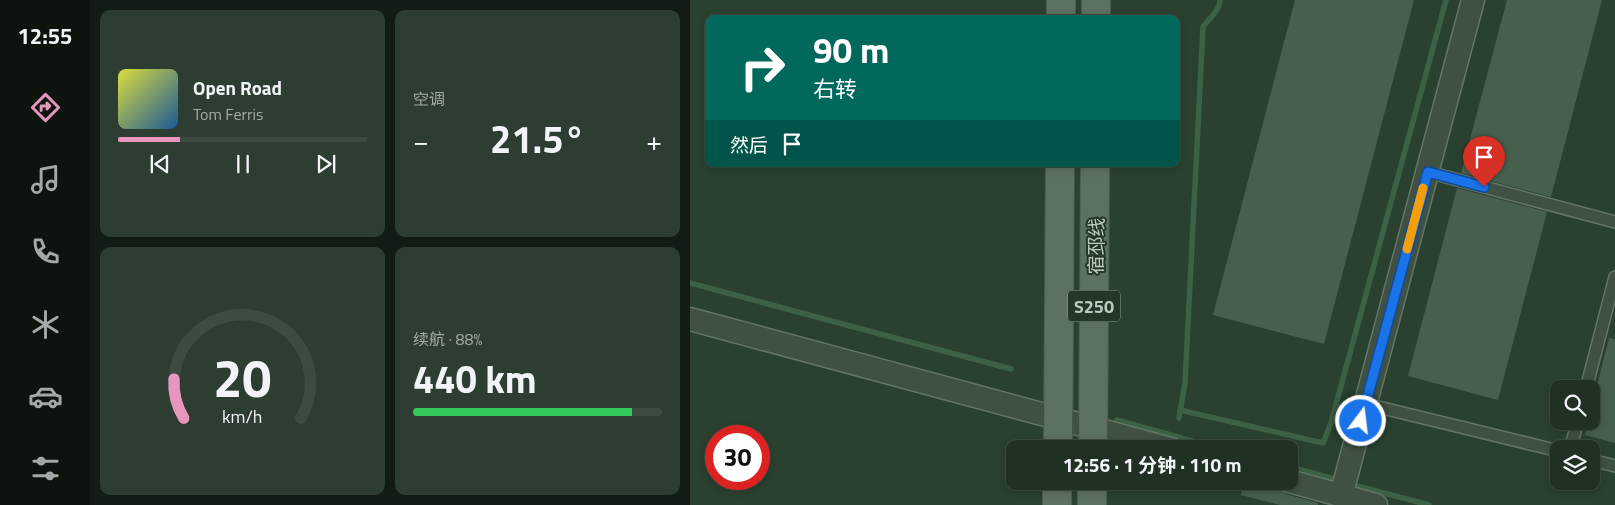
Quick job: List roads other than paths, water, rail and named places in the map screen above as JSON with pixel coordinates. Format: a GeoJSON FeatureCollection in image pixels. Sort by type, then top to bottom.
{"type":"FeatureCollection","features":[{"type":"Feature","properties":{"kind":"main road"},"geometry":{"type":"LineString","coordinates":[[1061,0],[1061,15]]}},
{"type":"Feature","properties":{"kind":"main road"},"geometry":{"type":"LineString","coordinates":[[1096,0],[1096,15]]}},
{"type":"Feature","properties":{"kind":"main road","name":"宿邳线"},"geometry":{"type":"LineString","coordinates":[[1058,440],[1060,167]]}},
{"type":"Feature","properties":{"kind":"main road","name":"宿邳线"},"geometry":{"type":"LineString","coordinates":[[1093,438],[1095,167]]}},
{"type":"Feature","properties":{"kind":"main road"},"geometry":{"type":"LineString","coordinates":[[1057,490],[1057,505]]}},
{"type":"Feature","properties":{"kind":"main road"},"geometry":{"type":"LineString","coordinates":[[1092,490],[1092,505]]}},
{"type":"Feature","properties":{"kind":"street"},"geometry":{"type":"LineString","coordinates":[[1336,492],[1366,404],[1474,0]]}},
{"type":"Feature","properties":{"kind":"street"},"geometry":{"type":"LineString","coordinates":[[690,318],[1058,417],[1093,438],[1107,440]]}},
{"type":"Feature","properties":{"kind":"street"},"geometry":{"type":"LineString","coordinates":[[1298,483],[1336,492],[1376,505]]}},
{"type":"Feature","properties":{"kind":"lane"},"geometry":{"type":"LineString","coordinates":[[1428,172],[1615,222]]}},
{"type":"Feature","properties":{"kind":"lane"},"geometry":{"type":"LineString","coordinates":[[1588,380],[1615,277]]}},
{"type":"Feature","properties":{"kind":"lane"},"geometry":{"type":"LineString","coordinates":[[1366,404],[1550,449]]}},
{"type":"Feature","properties":{"kind":"lane"},"geometry":{"type":"LineString","coordinates":[[1600,462],[1615,466]]}},
{"type":"Feature","properties":{"kind":"waterway"},"geometry":{"type":"LineString","coordinates":[[1179,418],[1185,383],[1203,27],[1216,11],[1220,0]]}},
{"type":"Feature","properties":{"kind":"waterway"},"geometry":{"type":"LineString","coordinates":[[1180,410],[1323,443],[1331,423],[1446,0]]}},
{"type":"Feature","properties":{"kind":"waterway"},"geometry":{"type":"LineString","coordinates":[[690,283],[1011,369]]}},
{"type":"Feature","properties":{"kind":"waterway"},"geometry":{"type":"LineString","coordinates":[[1117,420],[1189,440]]}},
{"type":"Feature","properties":{"kind":"waterway"},"geometry":{"type":"LineString","coordinates":[[1298,469],[1341,481]]}},
{"type":"Feature","properties":{"kind":"waterway"},"geometry":{"type":"LineString","coordinates":[[1350,484],[1429,505]]}}]}
